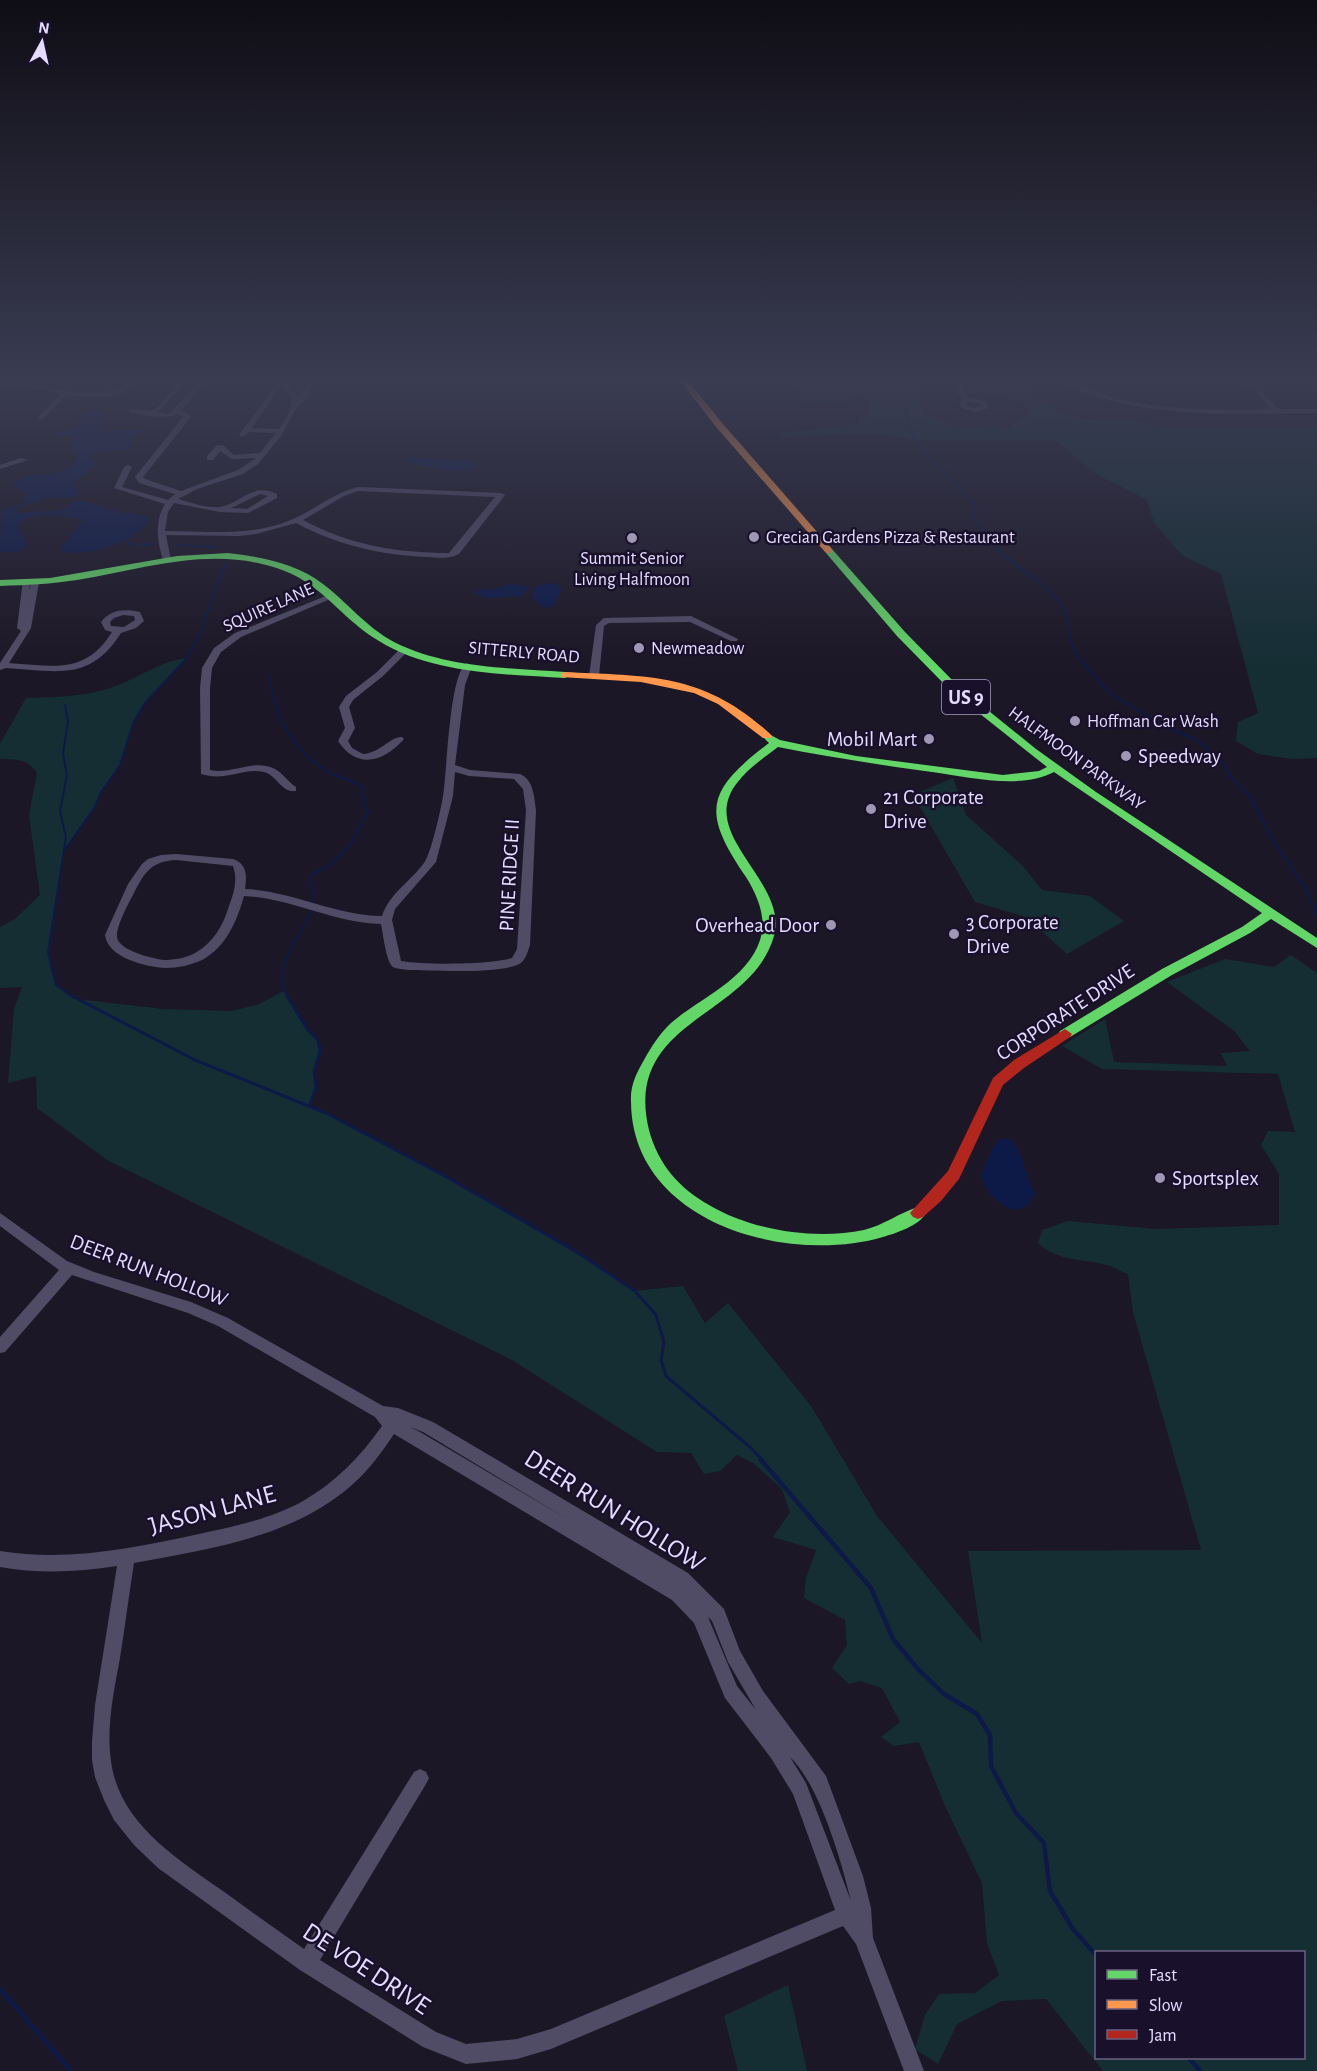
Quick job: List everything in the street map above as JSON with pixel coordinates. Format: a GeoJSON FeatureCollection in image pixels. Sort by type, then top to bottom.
{"type":"FeatureCollection","features":[{"type":"Feature","properties":{"kind":"street"},"geometry":{"type":"LineString","coordinates":[[124,474],[118,488],[189,506],[238,513],[248,512],[274,496],[266,492],[258,492],[220,510]]}},
{"type":"Feature","properties":{"kind":"street"},"geometry":{"type":"LineString","coordinates":[[142,474],[139,477],[142,481],[183,494]]}},
{"type":"Feature","properties":{"kind":"street"},"geometry":{"type":"LineString","coordinates":[[167,560],[160,523],[171,502],[183,494],[235,474]]}},
{"type":"Feature","properties":{"kind":"street","name":"HALFMOON PARKWAY"},"geometry":{"type":"LineString","coordinates":[[762,474],[902,634],[954,688],[1055,767],[1317,944]]}},
{"type":"Feature","properties":{"kind":"street"},"geometry":{"type":"LineString","coordinates":[[161,533],[239,534],[256,532],[297,520],[341,494],[358,489],[501,495],[484,519],[451,555],[410,554],[374,548],[329,535],[297,520]]}},
{"type":"Feature","properties":{"kind":"street","name":"SITTERLY ROAD"},"geometry":{"type":"LineString","coordinates":[[0,583],[31,582],[87,575],[167,560],[214,556],[242,557],[267,562],[304,575],[364,626],[406,655],[467,666],[666,683],[702,692],[734,710],[757,731],[776,743],[856,759],[1003,778],[1042,774],[1055,767]]}},
{"type":"Feature","properties":{"kind":"street"},"geometry":{"type":"LineString","coordinates":[[2,667],[24,634],[21,620],[31,582]]}},
{"type":"Feature","properties":{"kind":"street","name":"SQUIRE LANE"},"geometry":{"type":"LineString","coordinates":[[292,789],[270,771],[256,769],[207,774],[204,770],[207,668],[217,650],[238,635],[331,597]]}},
{"type":"Feature","properties":{"kind":"street"},"geometry":{"type":"LineString","coordinates":[[594,676],[600,625],[607,620],[691,619],[734,639]]}},
{"type":"Feature","properties":{"kind":"street"},"geometry":{"type":"LineString","coordinates":[[2,667],[83,665],[101,656],[109,648],[118,630]]}},
{"type":"Feature","properties":{"kind":"street"},"geometry":{"type":"LineString","coordinates":[[399,739],[385,752],[373,756],[354,754],[343,741],[350,728],[344,711],[345,703],[406,655]]}},
{"type":"Feature","properties":{"kind":"street"},"geometry":{"type":"LineString","coordinates":[[239,892],[258,892],[354,918],[386,920],[390,908],[431,862],[448,796],[460,685],[467,666]]}},
{"type":"Feature","properties":{"kind":"street","name":"CORPORATE DRIVE"},"geometry":{"type":"LineString","coordinates":[[776,743],[744,768],[727,786],[719,804],[718,821],[726,842],[750,872],[767,901],[768,938],[751,966],[743,974],[671,1029],[651,1054],[638,1088],[639,1124],[656,1162],[681,1195],[720,1218],[769,1235],[822,1239],[872,1233],[912,1217],[941,1194],[967,1155],[999,1080],[1022,1061],[1168,971],[1272,912]]}},
{"type":"Feature","properties":{"kind":"street","name":"PINE RIDGE II"},"geometry":{"type":"LineString","coordinates":[[386,920],[394,960],[401,966],[503,965],[517,961],[521,955],[524,945],[529,877],[531,795],[524,782],[516,776],[469,773],[450,767]]}},
{"type":"Feature","properties":{"kind":"street"},"geometry":{"type":"LineString","coordinates":[[176,857],[233,862],[241,871],[239,892],[233,916],[220,939],[212,948],[189,962],[167,965],[149,962],[116,947],[111,940],[123,902],[147,866],[154,860],[176,857]]}},
{"type":"Feature","properties":{"kind":"street","name":"DEER RUN HOLLOW"},"geometry":{"type":"LineString","coordinates":[[0,1219],[29,1243],[69,1269],[191,1308],[223,1323],[531,1497],[678,1594],[695,1602],[731,1692],[784,1748],[854,1912],[914,2071]]}},
{"type":"Feature","properties":{"kind":"street"},"geometry":{"type":"LineString","coordinates":[[0,1347],[69,1269]]}},
{"type":"Feature","properties":{"kind":"street","name":"JASON LANE"},"geometry":{"type":"LineString","coordinates":[[0,1559],[21,1564],[54,1564],[127,1557],[274,1523],[340,1485],[359,1468],[390,1418]]}},
{"type":"Feature","properties":{"kind":"street","name":"DE VOE DRIVE"},"geometry":{"type":"LineString","coordinates":[[127,1557],[102,1715],[102,1758],[110,1792],[124,1818],[145,1844],[307,1963],[430,2040],[466,2054],[517,2049],[551,2039],[854,1912]]}},
{"type":"Feature","properties":{"kind":"street"},"geometry":{"type":"LineString","coordinates":[[307,1963],[420,1778]]}},
{"type":"Feature","properties":{"kind":"green space"},"geometry":{"type":"Polygon","coordinates":[[[1096,474],[1317,474],[1317,758],[1292,759],[1258,754],[1236,741],[1238,722],[1258,713],[1221,574],[1183,556],[1154,523],[1147,500],[1096,474]]]}},
{"type":"Feature","properties":{"kind":"green space"},"geometry":{"type":"Polygon","coordinates":[[[187,658],[145,703],[134,721],[120,765],[100,793],[95,807],[64,850],[49,952],[51,971],[56,985],[76,999],[163,1009],[231,1011],[257,1005],[284,991],[308,1030],[318,1040],[320,1051],[314,1072],[316,1088],[310,1106],[483,1198],[634,1291],[683,1286],[705,1323],[728,1303],[811,1406],[877,1516],[982,1643],[968,1551],[1201,1550],[1133,1312],[1128,1274],[1110,1266],[1055,1254],[1038,1243],[1042,1230],[1068,1221],[1156,1229],[1279,1225],[1279,1174],[1261,1145],[1268,1131],[1295,1132],[1278,1074],[1102,1069],[1062,1046],[1105,1019],[1114,1062],[1227,1066],[1221,1053],[1250,1051],[1234,1031],[1167,982],[1225,959],[1274,967],[1291,955],[1317,973],[1317,2071],[1103,2071],[1046,1999],[1002,2001],[957,2024],[938,2064],[915,2049],[925,2015],[939,1994],[975,1993],[999,1975],[987,1943],[982,1883],[945,1806],[919,1742],[894,1746],[881,1737],[900,1722],[882,1688],[860,1681],[849,1684],[832,1668],[847,1645],[845,1620],[804,1598],[806,1578],[816,1550],[773,1537],[790,1512],[782,1489],[753,1463],[737,1455],[720,1471],[704,1474],[691,1453],[657,1452],[512,1360],[107,1160],[37,1108],[36,1076],[8,1083],[14,1009],[22,987],[0,988],[0,927],[15,919],[40,895],[29,815],[37,773],[25,762],[0,759],[0,744],[26,698],[72,696],[96,692],[118,685],[160,665],[187,658]]]}},
{"type":"Feature","properties":{"kind":"green space"},"geometry":{"type":"Polygon","coordinates":[[[953,778],[966,815],[1022,865],[1042,890],[1090,896],[1124,921],[1067,954],[1026,917],[975,902],[913,795],[953,778]]]}},
{"type":"Feature","properties":{"kind":"green space"},"geometry":{"type":"Polygon","coordinates":[[[788,1985],[807,2071],[738,2071],[724,2016],[788,1985]]]}},
{"type":"Feature","properties":{"kind":"water"},"geometry":{"type":"Polygon","coordinates":[[[85,474],[75,482],[79,495],[75,497],[54,497],[24,503],[26,493],[12,485],[29,476],[85,474]]]}},
{"type":"Feature","properties":{"kind":"water"},"geometry":{"type":"Polygon","coordinates":[[[75,501],[88,502],[115,511],[148,517],[135,534],[124,541],[98,550],[72,553],[62,551],[61,548],[82,521],[81,519],[38,516],[18,525],[26,542],[24,549],[17,552],[0,552],[1,510],[12,507],[20,513],[61,510],[75,501]]]}},
{"type":"Feature","properties":{"kind":"water"},"geometry":{"type":"Polygon","coordinates":[[[556,583],[562,591],[552,606],[545,608],[532,598],[533,591],[538,585],[556,583]]]}},
{"type":"Feature","properties":{"kind":"water"},"geometry":{"type":"Polygon","coordinates":[[[509,584],[529,586],[523,596],[488,598],[474,593],[481,589],[495,589],[509,584]]]}},
{"type":"Feature","properties":{"kind":"water"},"geometry":{"type":"Polygon","coordinates":[[[1003,1138],[1013,1141],[1017,1147],[1035,1193],[1029,1204],[1022,1209],[1014,1209],[1000,1203],[988,1191],[982,1178],[983,1169],[992,1150],[1003,1138]]]}},
{"type":"Feature","properties":{"kind":"waterway"},"geometry":{"type":"LineString","coordinates":[[945,474],[976,507],[972,517],[1002,554],[1045,587],[1063,606],[1072,644],[1078,657],[1109,693],[1169,728],[1195,739],[1220,759],[1232,778],[1250,796],[1271,837],[1306,889],[1317,917]]}},
{"type":"Feature","properties":{"kind":"waterway"},"geometry":{"type":"LineString","coordinates":[[15,508],[26,504]]}},
{"type":"Feature","properties":{"kind":"waterway"},"geometry":{"type":"LineString","coordinates":[[124,540],[132,545],[153,544]]}},
{"type":"Feature","properties":{"kind":"waterway"},"geometry":{"type":"LineString","coordinates":[[177,545],[216,547]]}},
{"type":"Feature","properties":{"kind":"waterway"},"geometry":{"type":"LineString","coordinates":[[66,848],[95,807],[100,794],[120,765],[134,721],[145,703],[187,658],[198,637],[226,563]]}},
{"type":"Feature","properties":{"kind":"waterway"},"geometry":{"type":"LineString","coordinates":[[269,674],[275,704],[296,743],[317,765],[363,788],[360,795],[366,799],[364,805],[368,812],[357,834],[342,854],[327,867],[310,877],[313,894],[312,906],[307,921],[289,953],[282,975],[288,997]]}},
{"type":"Feature","properties":{"kind":"waterway"},"geometry":{"type":"LineString","coordinates":[[65,705],[68,721],[63,754],[67,775],[60,811],[66,837],[48,952],[56,985],[74,998]]}},
{"type":"Feature","properties":{"kind":"waterway"},"geometry":{"type":"LineString","coordinates":[[72,996],[195,1060],[326,1113],[445,1176],[577,1252],[635,1291],[656,1315],[664,1342],[661,1360],[666,1376],[751,1448],[763,1461]]}},
{"type":"Feature","properties":{"kind":"waterway"},"geometry":{"type":"LineString","coordinates":[[288,997],[308,1030],[318,1040],[320,1051],[314,1072],[316,1088],[309,1106]]}},
{"type":"Feature","properties":{"kind":"waterway"},"geometry":{"type":"LineString","coordinates":[[761,1460],[871,1588],[893,1639],[918,1669],[944,1694],[977,1714],[990,1735],[991,1766],[1016,1813],[1044,1843],[1050,1891],[1073,1929],[1095,1954]]}},
{"type":"Feature","properties":{"kind":"waterway"},"geometry":{"type":"LineString","coordinates":[[0,1989],[71,2071]]}},
{"type":"Feature","properties":{"kind":"waterway"},"geometry":{"type":"LineString","coordinates":[[1190,2059],[1200,2071]]}},
{"type":"Feature","properties":{"kind":"traffic: fast"},"geometry":{"type":"LineString","coordinates":[[829,551],[901,634],[954,688],[1032,751],[1092,794],[1317,944]]}},
{"type":"Feature","properties":{"kind":"traffic: fast"},"geometry":{"type":"LineString","coordinates":[[0,583],[75,578],[151,563],[202,556],[253,559],[305,576],[329,593],[371,632],[410,652],[476,667],[565,675]]}},
{"type":"Feature","properties":{"kind":"traffic: fast"},"geometry":{"type":"LineString","coordinates":[[767,736],[776,743],[856,759],[1003,778],[1042,774],[1055,767]]}},
{"type":"Feature","properties":{"kind":"traffic: fast"},"geometry":{"type":"LineString","coordinates":[[776,743],[733,781],[725,793],[721,807],[722,822],[728,840],[763,897],[769,925],[767,938],[752,966],[727,989],[674,1028],[655,1052],[642,1075],[638,1090],[639,1119],[643,1134],[663,1175],[682,1196],[706,1211],[735,1224],[766,1233],[799,1238],[832,1239],[864,1236],[893,1227],[918,1213]]}},
{"type":"Feature","properties":{"kind":"traffic: fast"},"geometry":{"type":"LineString","coordinates":[[1065,1034],[1167,972],[1246,930],[1272,912]]}},
{"type":"Feature","properties":{"kind":"traffic: slow"},"geometry":{"type":"LineString","coordinates":[[762,474],[829,551]]}},
{"type":"Feature","properties":{"kind":"traffic: slow"},"geometry":{"type":"LineString","coordinates":[[565,675],[641,679],[697,691],[722,702],[767,736]]}},
{"type":"Feature","properties":{"kind":"traffic: jam"},"geometry":{"type":"LineString","coordinates":[[918,1213],[936,1197],[954,1175],[998,1082],[1019,1064],[1065,1034]]}},
{"type":"Feature","properties":{"kind":"place","name":"Grecian Gardens Pizza & Restaurant"},"geometry":{"type":"Point","coordinates":[754,537]}},
{"type":"Feature","properties":{"kind":"place","name":"Summit Senior Living Halfmoon"},"geometry":{"type":"Point","coordinates":[632,538]}},
{"type":"Feature","properties":{"kind":"place","name":"Newmeadow"},"geometry":{"type":"Point","coordinates":[639,648]}},
{"type":"Feature","properties":{"kind":"place","name":"Hoffman Car Wash"},"geometry":{"type":"Point","coordinates":[1075,721]}},
{"type":"Feature","properties":{"kind":"place","name":"Mobil Mart"},"geometry":{"type":"Point","coordinates":[929,739]}},
{"type":"Feature","properties":{"kind":"place","name":"Speedway"},"geometry":{"type":"Point","coordinates":[1126,756]}},
{"type":"Feature","properties":{"kind":"place","name":"21 Corporate Drive"},"geometry":{"type":"Point","coordinates":[871,809]}},
{"type":"Feature","properties":{"kind":"place","name":"Overhead Door"},"geometry":{"type":"Point","coordinates":[831,925]}},
{"type":"Feature","properties":{"kind":"place","name":"3 Corporate Drive"},"geometry":{"type":"Point","coordinates":[954,934]}},
{"type":"Feature","properties":{"kind":"place","name":"Sportsplex"},"geometry":{"type":"Point","coordinates":[1160,1178]}}]}
